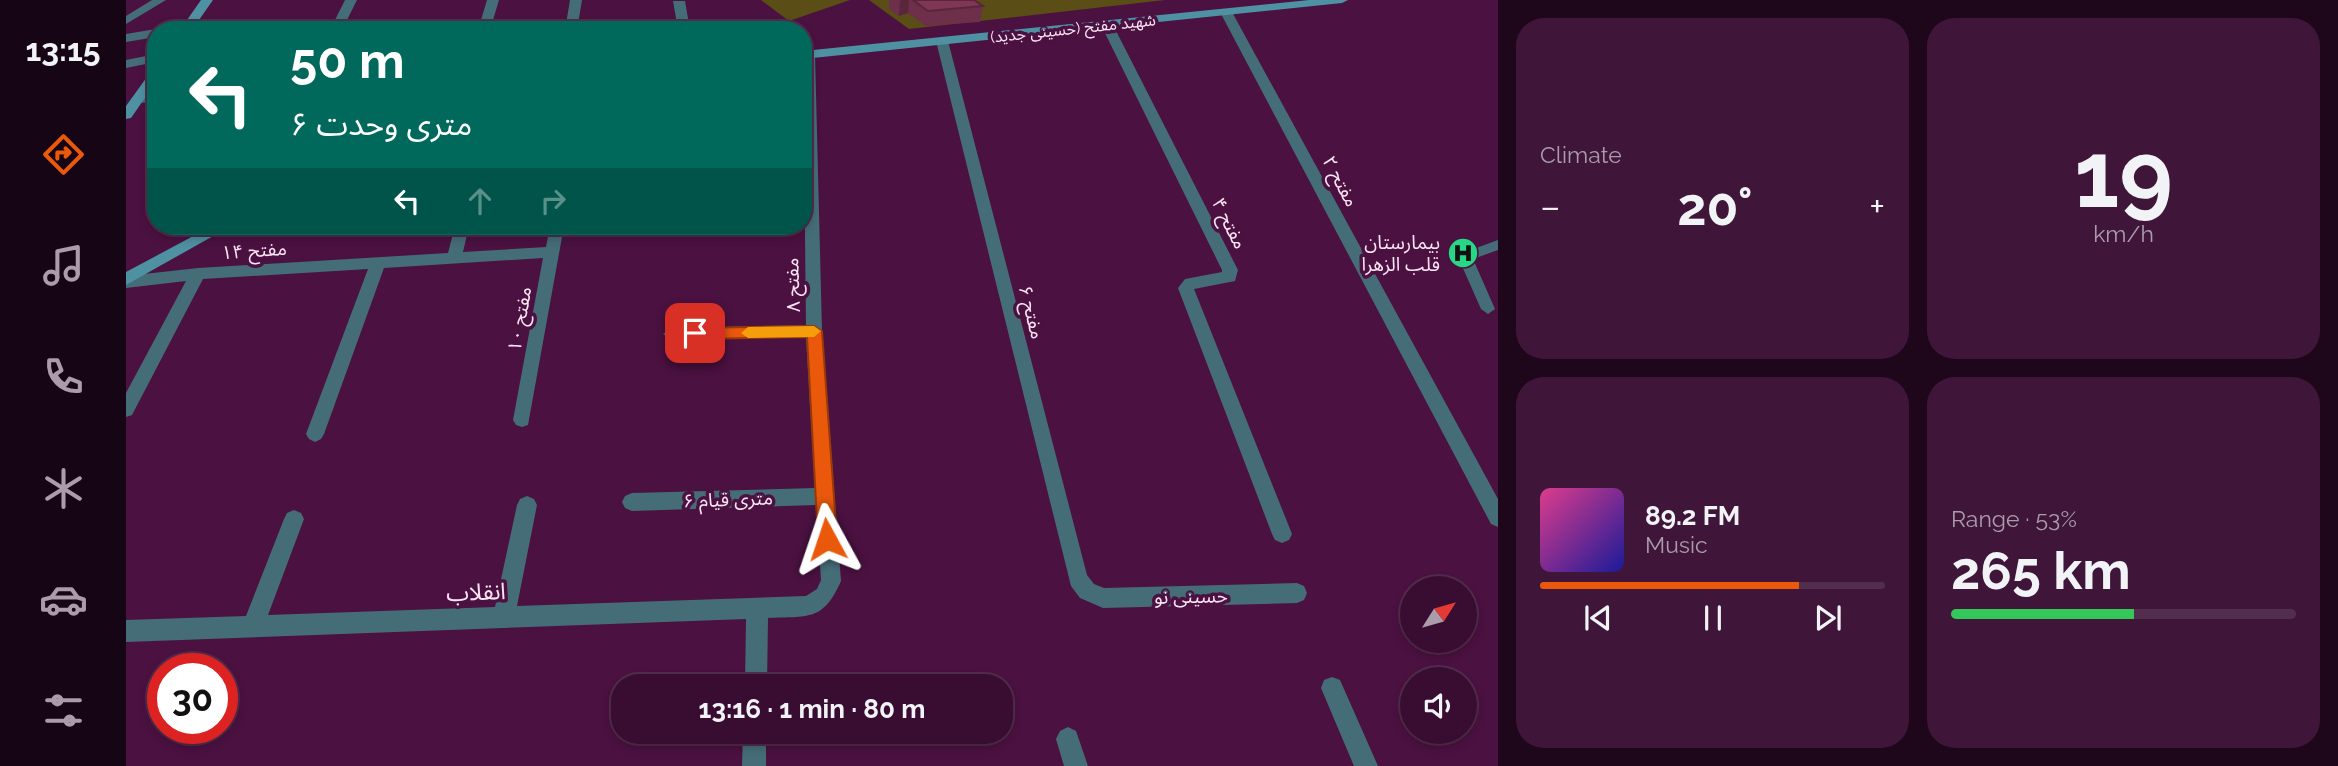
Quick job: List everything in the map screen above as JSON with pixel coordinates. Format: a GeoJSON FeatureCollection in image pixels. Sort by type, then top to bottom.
{"type":"FeatureCollection","features":[{"type":"Feature","properties":{"kind":"street"},"geometry":{"type":"LineString","coordinates":[[126,21],[160,0]]}},
{"type":"Feature","properties":{"kind":"street"},"geometry":{"type":"LineString","coordinates":[[190,21],[207,0]]}},
{"type":"Feature","properties":{"kind":"street"},"geometry":{"type":"LineString","coordinates":[[340,21],[351,0]]}},
{"type":"Feature","properties":{"kind":"street"},"geometry":{"type":"LineString","coordinates":[[487,21],[493,0]]}},
{"type":"Feature","properties":{"kind":"street"},"geometry":{"type":"LineString","coordinates":[[572,21],[576,0]]}},
{"type":"Feature","properties":{"kind":"street","name":"شهید مفتح (حسینی جدید)"},"geometry":{"type":"LineString","coordinates":[[812,53],[1107,25],[1231,8],[1342,0]]}},
{"type":"Feature","properties":{"kind":"street"},"geometry":{"type":"LineString","coordinates":[[679,1],[682,21]]}},
{"type":"Feature","properties":{"kind":"street","name":"مفتح ۲"},"geometry":{"type":"LineString","coordinates":[[1231,8],[1498,518]]}},
{"type":"Feature","properties":{"kind":"street","name":"مفتح ۴"},"geometry":{"type":"LineString","coordinates":[[1107,25],[1230,270],[1229,277],[1191,283],[1186,288],[1282,534]]}},
{"type":"Feature","properties":{"kind":"street"},"geometry":{"type":"LineString","coordinates":[[126,38],[147,34]]}},
{"type":"Feature","properties":{"kind":"street","name":"مفتح ۶"},"geometry":{"type":"LineString","coordinates":[[942,41],[1077,579],[1087,591]]}},
{"type":"Feature","properties":{"kind":"street"},"geometry":{"type":"LineString","coordinates":[[126,64],[147,60]]}},
{"type":"Feature","properties":{"kind":"street"},"geometry":{"type":"LineString","coordinates":[[126,115],[134,99],[147,84]]}},
{"type":"Feature","properties":{"kind":"street"},"geometry":{"type":"LineString","coordinates":[[126,280],[208,235]]}},
{"type":"Feature","properties":{"kind":"street"},"geometry":{"type":"LineString","coordinates":[[454,258],[460,235]]}},
{"type":"Feature","properties":{"kind":"street","name":"مفتح ۱۰"},"geometry":{"type":"LineString","coordinates":[[522,420],[556,235]]}},
{"type":"Feature","properties":{"kind":"street","name":"مفتح ۸"},"geometry":{"type":"LineString","coordinates":[[809,235],[831,581],[824,596]]}},
{"type":"Feature","properties":{"kind":"street","name":"مفتح ۱۴"},"geometry":{"type":"LineString","coordinates":[[126,280],[553,252]]}},
{"type":"Feature","properties":{"kind":"street"},"geometry":{"type":"LineString","coordinates":[[315,434],[378,263]]}},
{"type":"Feature","properties":{"kind":"street"},"geometry":{"type":"LineString","coordinates":[[126,410],[198,274]]}},
{"type":"Feature","properties":{"kind":"street"},"geometry":{"type":"LineString","coordinates":[[671,334],[814,331]]}},
{"type":"Feature","properties":{"kind":"street","name":"۶ متری قیام"},"geometry":{"type":"LineString","coordinates":[[632,502],[824,496]]}},
{"type":"Feature","properties":{"kind":"street"},"geometry":{"type":"LineString","coordinates":[[504,617],[527,505]]}},
{"type":"Feature","properties":{"kind":"street"},"geometry":{"type":"LineString","coordinates":[[253,626],[294,519]]}},
{"type":"Feature","properties":{"kind":"street","name":"حسینی نو"},"geometry":{"type":"LineString","coordinates":[[1087,591],[1103,598],[1297,593]]}},
{"type":"Feature","properties":{"kind":"street","name":"انقلاب"},"geometry":{"type":"LineString","coordinates":[[126,631],[809,606],[824,596]]}},
{"type":"Feature","properties":{"kind":"street"},"geometry":{"type":"LineString","coordinates":[[756,674],[757,608]]}},
{"type":"Feature","properties":{"kind":"street"},"geometry":{"type":"LineString","coordinates":[[1332,688],[1366,766]]}},
{"type":"Feature","properties":{"kind":"street"},"geometry":{"type":"LineString","coordinates":[[1068,739],[1076,766]]}},
{"type":"Feature","properties":{"kind":"street"},"geometry":{"type":"LineString","coordinates":[[754,766],[755,744]]}},
{"type":"Feature","properties":{"kind":"lane"},"geometry":{"type":"LineString","coordinates":[[1495,312],[1465,257],[1498,245]]}},
{"type":"Feature","properties":{"kind":"shaded area"},"geometry":{"type":"Polygon","coordinates":[[[761,0],[850,0],[789,21],[761,0]]]}},
{"type":"Feature","properties":{"kind":"shaded area"},"geometry":{"type":"Polygon","coordinates":[[[869,0],[1165,0],[909,29],[869,0]]]}},
{"type":"Feature","properties":{"kind":"building"},"geometry":{"type":"Polygon","coordinates":[[[913,0],[974,0],[983,6],[928,11],[913,0]]]}},
{"type":"Feature","properties":{"kind":"slow traffic"},"geometry":{"type":"LineString","coordinates":[[748,333],[814,331]]}},
{"type":"Feature","properties":{"kind":"place","name":"بیمارستان قلب الزهرا"},"geometry":{"type":"Point","coordinates":[1463,253]}},
{"type":"Feature","properties":{"kind":"route"},"geometry":{"type":"LineString","coordinates":[[695,333],[814,331],[827,539]]}}]}
